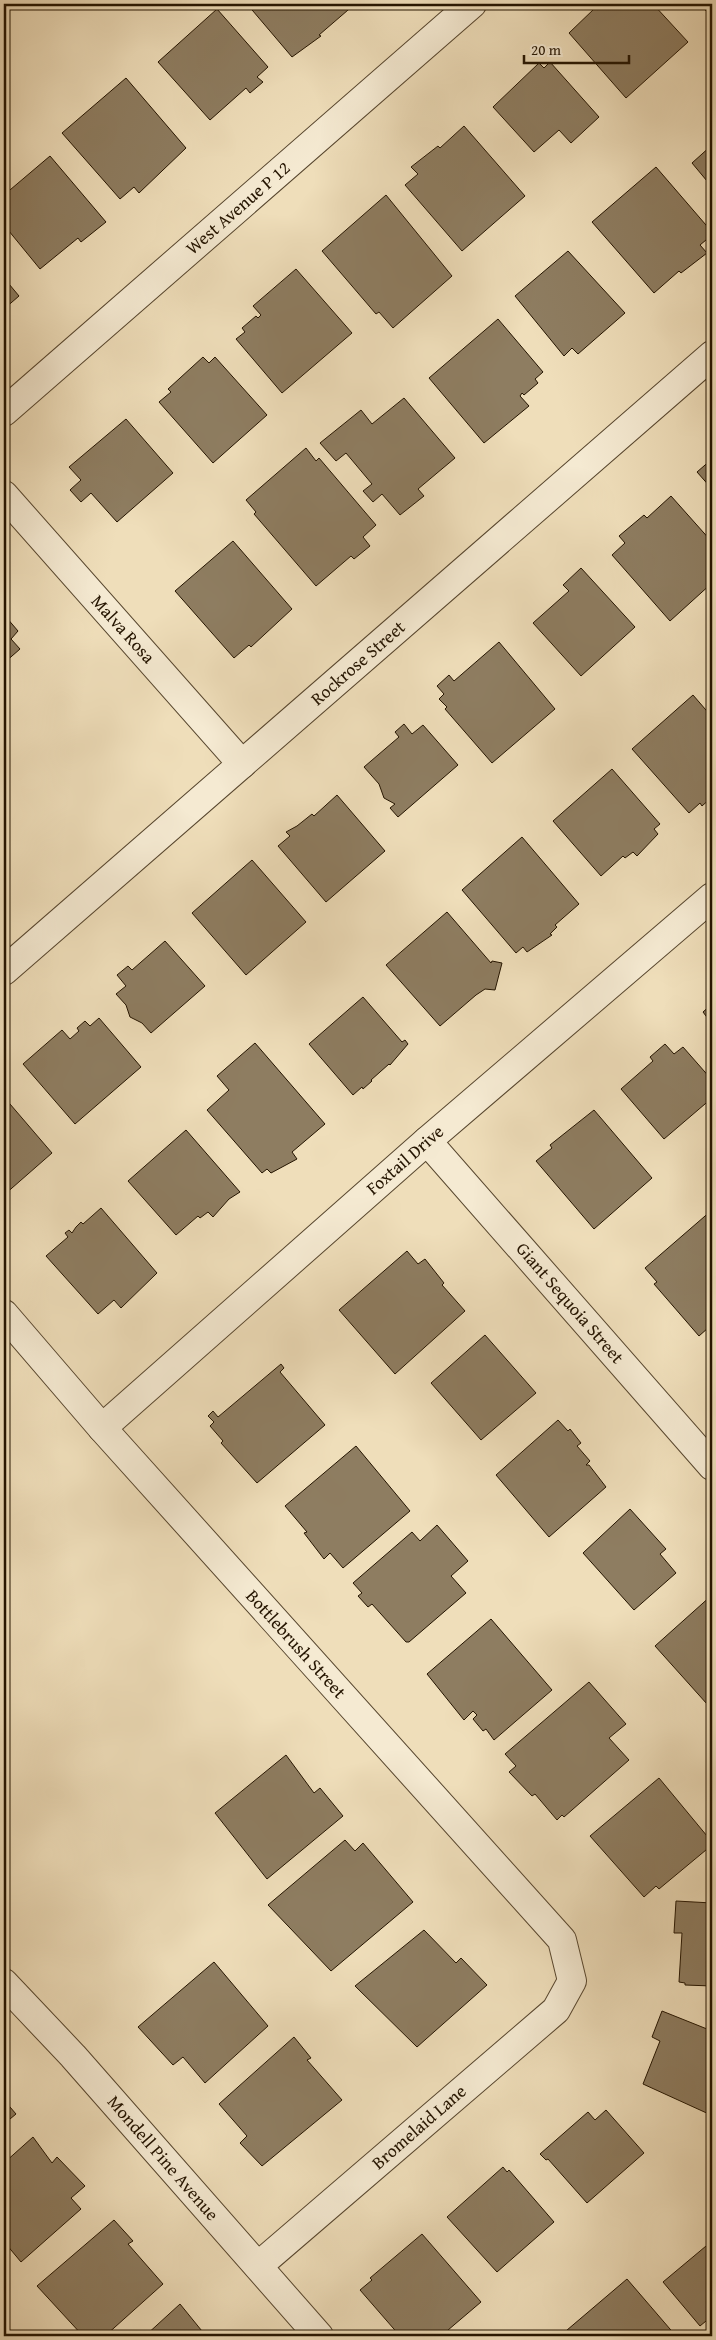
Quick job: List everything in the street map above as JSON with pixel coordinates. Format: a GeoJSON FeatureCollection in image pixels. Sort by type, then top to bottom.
{"type":"FeatureCollection","features":[{"type":"Feature","properties":{"kind":"street","name":"West Avenue P 12"},"geometry":{"type":"LineString","coordinates":[[4,412],[472,4]]}},
{"type":"Feature","properties":{"kind":"street","name":"Rockrose Street"},"geometry":{"type":"LineString","coordinates":[[4,971],[712,355]]}},
{"type":"Feature","properties":{"kind":"street","name":"Malva Rosa"},"geometry":{"type":"LineString","coordinates":[[4,495],[242,764]]}},
{"type":"Feature","properties":{"kind":"street","name":"Foxtail Drive"},"geometry":{"type":"LineString","coordinates":[[102,1428],[427,1141],[712,897]]}},
{"type":"Feature","properties":{"kind":"street","name":"Giant Sequoia Street"},"geometry":{"type":"LineString","coordinates":[[427,1141],[710,1457]]}},
{"type":"Feature","properties":{"kind":"street","name":"Bottlebrush Street"},"geometry":{"type":"LineString","coordinates":[[4,1314],[102,1428],[562,1940],[572,1981]]}},
{"type":"Feature","properties":{"kind":"street","name":"Bromelaid Lane"},"geometry":{"type":"LineString","coordinates":[[258,2266],[556,2010],[572,1981]]}},
{"type":"Feature","properties":{"kind":"street","name":"Mondell Pine Avenue"},"geometry":{"type":"LineString","coordinates":[[4,1983],[73,2056],[319,2336]]}},
{"type":"Feature","properties":{"kind":"building"},"geometry":{"type":"Polygon","coordinates":[[[247,4],[355,4],[319,35],[321,36],[292,57],[247,4]]]}},
{"type":"Feature","properties":{"kind":"building"},"geometry":{"type":"Polygon","coordinates":[[[604,4],[653,4],[688,42],[626,98],[569,33],[595,8],[597,10],[604,4]]]}},
{"type":"Feature","properties":{"kind":"building"},"geometry":{"type":"Polygon","coordinates":[[[700,4],[712,4],[712,10],[708,13],[700,4]]]}},
{"type":"Feature","properties":{"kind":"building"},"geometry":{"type":"Polygon","coordinates":[[[217,9],[268,67],[257,77],[263,82],[250,93],[246,88],[210,120],[158,62],[217,9]]]}},
{"type":"Feature","properties":{"kind":"building"},"geometry":{"type":"Polygon","coordinates":[[[550,62],[599,117],[571,143],[559,130],[534,152],[493,107],[539,63],[544,68],[550,62]]]}},
{"type":"Feature","properties":{"kind":"building"},"geometry":{"type":"Polygon","coordinates":[[[126,78],[186,148],[139,193],[134,187],[120,199],[62,133],[126,78]]]}},
{"type":"Feature","properties":{"kind":"building"},"geometry":{"type":"Polygon","coordinates":[[[464,126],[525,196],[462,251],[405,185],[418,174],[411,167],[438,146],[440,148],[464,126]]]}},
{"type":"Feature","properties":{"kind":"building"},"geometry":{"type":"Polygon","coordinates":[[[712,145],[712,187],[692,163],[712,145]]]}},
{"type":"Feature","properties":{"kind":"building"},"geometry":{"type":"Polygon","coordinates":[[[50,156],[106,222],[81,242],[78,238],[40,269],[4,225],[4,195],[50,156]]]}},
{"type":"Feature","properties":{"kind":"building"},"geometry":{"type":"Polygon","coordinates":[[[656,167],[712,232],[712,235],[700,245],[707,253],[681,273],[679,271],[654,293],[592,222],[656,167]]]}},
{"type":"Feature","properties":{"kind":"building"},"geometry":{"type":"Polygon","coordinates":[[[386,195],[452,276],[393,328],[379,312],[376,314],[322,251],[386,195]]]}},
{"type":"Feature","properties":{"kind":"building"},"geometry":{"type":"Polygon","coordinates":[[[568,251],[625,313],[578,354],[572,348],[564,356],[515,296],[568,251]]]}},
{"type":"Feature","properties":{"kind":"building"},"geometry":{"type":"Polygon","coordinates":[[[296,269],[352,333],[282,393],[236,339],[245,332],[242,328],[256,316],[258,318],[261,315],[253,306],[296,269]]]}},
{"type":"Feature","properties":{"kind":"building"},"geometry":{"type":"Polygon","coordinates":[[[4,278],[19,296],[4,309],[4,278]]]}},
{"type":"Feature","properties":{"kind":"building"},"geometry":{"type":"Polygon","coordinates":[[[498,319],[543,372],[535,379],[538,383],[524,395],[522,393],[520,396],[529,406],[484,443],[429,378],[498,319]]]}},
{"type":"Feature","properties":{"kind":"building"},"geometry":{"type":"Polygon","coordinates":[[[203,357],[209,363],[215,357],[267,415],[213,463],[159,402],[171,392],[168,389],[203,357]]]}},
{"type":"Feature","properties":{"kind":"building"},"geometry":{"type":"Polygon","coordinates":[[[404,398],[455,458],[418,489],[424,496],[400,515],[382,494],[373,502],[363,491],[372,484],[346,453],[336,461],[320,443],[361,410],[372,424],[404,398]]]}},
{"type":"Feature","properties":{"kind":"building"},"geometry":{"type":"Polygon","coordinates":[[[126,419],[173,473],[117,522],[91,493],[81,502],[70,490],[81,480],[69,467],[126,419]]]}},
{"type":"Feature","properties":{"kind":"building"},"geometry":{"type":"Polygon","coordinates":[[[306,448],[316,461],[319,458],[376,525],[363,537],[370,546],[354,559],[351,556],[316,586],[254,514],[256,512],[246,500],[306,448]]]}},
{"type":"Feature","properties":{"kind":"building"},"geometry":{"type":"Polygon","coordinates":[[[712,459],[712,489],[697,472],[712,459]]]}},
{"type":"Feature","properties":{"kind":"building"},"geometry":{"type":"Polygon","coordinates":[[[671,496],[712,542],[712,583],[670,621],[612,555],[625,543],[619,536],[644,515],[647,518],[671,496]]]}},
{"type":"Feature","properties":{"kind":"building"},"geometry":{"type":"Polygon","coordinates":[[[233,541],[292,609],[251,647],[249,645],[234,658],[175,591],[233,541]]]}},
{"type":"Feature","properties":{"kind":"building"},"geometry":{"type":"Polygon","coordinates":[[[581,568],[635,627],[581,676],[533,623],[569,591],[563,585],[581,568]]]}},
{"type":"Feature","properties":{"kind":"building"},"geometry":{"type":"Polygon","coordinates":[[[6,617],[18,631],[11,639],[20,649],[4,663],[4,618],[6,617]]]}},
{"type":"Feature","properties":{"kind":"building"},"geometry":{"type":"Polygon","coordinates":[[[499,642],[555,709],[492,763],[445,709],[447,707],[439,699],[444,694],[437,686],[449,675],[454,681],[499,642]]]}},
{"type":"Feature","properties":{"kind":"building"},"geometry":{"type":"Polygon","coordinates":[[[693,695],[712,717],[712,797],[702,806],[700,803],[689,813],[632,749],[693,695]]]}},
{"type":"Feature","properties":{"kind":"building"},"geometry":{"type":"Polygon","coordinates":[[[404,724],[412,734],[423,725],[458,765],[398,817],[390,808],[395,804],[384,798],[379,784],[364,767],[399,737],[395,732],[404,724]]]}},
{"type":"Feature","properties":{"kind":"building"},"geometry":{"type":"Polygon","coordinates":[[[612,769],[660,824],[654,829],[658,834],[637,856],[633,852],[625,858],[623,856],[601,876],[553,821],[612,769]]]}},
{"type":"Feature","properties":{"kind":"building"},"geometry":{"type":"Polygon","coordinates":[[[337,795],[385,851],[326,902],[278,846],[290,836],[286,832],[312,814],[314,816],[337,795]]]}},
{"type":"Feature","properties":{"kind":"building"},"geometry":{"type":"Polygon","coordinates":[[[522,837],[579,904],[555,925],[557,927],[550,934],[552,935],[527,952],[523,947],[516,953],[462,890],[522,837]]]}},
{"type":"Feature","properties":{"kind":"building"},"geometry":{"type":"Polygon","coordinates":[[[252,860],[306,922],[246,975],[192,913],[252,860]]]}},
{"type":"Feature","properties":{"kind":"building"},"geometry":{"type":"Polygon","coordinates":[[[447,912],[491,963],[492,961],[502,963],[495,990],[485,989],[440,1026],[386,965],[447,912]]]}},
{"type":"Feature","properties":{"kind":"building"},"geometry":{"type":"Polygon","coordinates":[[[165,941],[205,986],[151,1033],[142,1023],[130,1017],[126,1005],[116,994],[126,986],[117,975],[128,966],[132,970],[165,941]]]}},
{"type":"Feature","properties":{"kind":"building"},"geometry":{"type":"Polygon","coordinates":[[[363,997],[402,1042],[405,1040],[408,1044],[390,1065],[363,1089],[362,1087],[353,1095],[309,1044],[363,997]]]}},
{"type":"Feature","properties":{"kind":"building"},"geometry":{"type":"Polygon","coordinates":[[[712,1004],[712,1024],[703,1012],[712,1004]]]}},
{"type":"Feature","properties":{"kind":"building"},"geometry":{"type":"Polygon","coordinates":[[[99,1018],[141,1067],[75,1124],[23,1064],[62,1030],[70,1039],[79,1031],[77,1028],[85,1021],[90,1026],[99,1018]]]}},
{"type":"Feature","properties":{"kind":"building"},"geometry":{"type":"Polygon","coordinates":[[[255,1043],[325,1124],[292,1152],[297,1159],[271,1173],[267,1169],[262,1173],[207,1110],[229,1090],[217,1076],[255,1043]]]}},
{"type":"Feature","properties":{"kind":"building"},"geometry":{"type":"Polygon","coordinates":[[[665,1044],[674,1054],[683,1047],[712,1080],[712,1098],[664,1139],[621,1089],[653,1061],[650,1057],[665,1044]]]}},
{"type":"Feature","properties":{"kind":"building"},"geometry":{"type":"Polygon","coordinates":[[[4,1097],[52,1153],[4,1195],[4,1097]]]}},
{"type":"Feature","properties":{"kind":"building"},"geometry":{"type":"Polygon","coordinates":[[[594,1110],[652,1178],[594,1229],[536,1161],[552,1148],[550,1145],[594,1110]]]}},
{"type":"Feature","properties":{"kind":"building"},"geometry":{"type":"Polygon","coordinates":[[[186,1130],[240,1192],[229,1199],[213,1217],[208,1212],[200,1218],[198,1216],[176,1235],[128,1181],[186,1130]]]}},
{"type":"Feature","properties":{"kind":"building"},"geometry":{"type":"Polygon","coordinates":[[[101,1208],[157,1273],[121,1308],[114,1300],[98,1314],[46,1256],[68,1237],[65,1233],[69,1230],[72,1233],[81,1222],[83,1224],[101,1208]]]}},
{"type":"Feature","properties":{"kind":"building"},"geometry":{"type":"Polygon","coordinates":[[[712,1210],[712,1331],[708,1328],[699,1336],[654,1284],[657,1282],[645,1268],[712,1210]]]}},
{"type":"Feature","properties":{"kind":"building"},"geometry":{"type":"Polygon","coordinates":[[[407,1251],[418,1264],[425,1259],[444,1283],[442,1285],[465,1311],[395,1374],[339,1310],[407,1251]]]}},
{"type":"Feature","properties":{"kind":"building"},"geometry":{"type":"Polygon","coordinates":[[[485,1335],[536,1393],[481,1440],[431,1383],[485,1335]]]}},
{"type":"Feature","properties":{"kind":"building"},"geometry":{"type":"Polygon","coordinates":[[[281,1364],[284,1368],[280,1372],[325,1425],[257,1483],[221,1443],[223,1441],[210,1426],[214,1422],[208,1416],[213,1411],[218,1417],[281,1364]]]}},
{"type":"Feature","properties":{"kind":"building"},"geometry":{"type":"Polygon","coordinates":[[[558,1420],[568,1431],[570,1429],[581,1443],[577,1446],[590,1461],[586,1465],[589,1465],[606,1487],[549,1537],[496,1475],[558,1420]]]}},
{"type":"Feature","properties":{"kind":"building"},"geometry":{"type":"Polygon","coordinates":[[[356,1446],[410,1511],[343,1568],[330,1553],[324,1559],[304,1533],[307,1532],[285,1506],[356,1446]]]}},
{"type":"Feature","properties":{"kind":"building"},"geometry":{"type":"Polygon","coordinates":[[[630,1509],[666,1549],[660,1554],[676,1573],[634,1610],[583,1553],[630,1509]]]}},
{"type":"Feature","properties":{"kind":"building"},"geometry":{"type":"Polygon","coordinates":[[[437,1525],[468,1561],[451,1576],[466,1593],[409,1642],[406,1642],[372,1604],[368,1607],[358,1596],[362,1593],[353,1583],[412,1532],[420,1541],[437,1525]]]}},
{"type":"Feature","properties":{"kind":"building"},"geometry":{"type":"Polygon","coordinates":[[[712,1595],[712,1699],[707,1704],[655,1646],[712,1595]]]}},
{"type":"Feature","properties":{"kind":"building"},"geometry":{"type":"Polygon","coordinates":[[[491,1619],[552,1690],[494,1740],[486,1729],[483,1731],[473,1719],[477,1715],[473,1711],[464,1720],[427,1674],[491,1619]]]}},
{"type":"Feature","properties":{"kind":"building"},"geometry":{"type":"Polygon","coordinates":[[[589,1682],[626,1724],[609,1738],[629,1760],[564,1817],[562,1815],[557,1820],[535,1794],[532,1796],[509,1772],[516,1766],[505,1754],[589,1682]]]}},
{"type":"Feature","properties":{"kind":"building"},"geometry":{"type":"Polygon","coordinates":[[[286,1755],[314,1793],[320,1788],[343,1816],[267,1879],[215,1813],[286,1755]]]}},
{"type":"Feature","properties":{"kind":"building"},"geometry":{"type":"Polygon","coordinates":[[[659,1778],[712,1842],[712,1845],[659,1889],[656,1886],[644,1897],[590,1836],[659,1778]]]}},
{"type":"Feature","properties":{"kind":"building"},"geometry":{"type":"Polygon","coordinates":[[[345,1840],[355,1851],[363,1843],[413,1902],[331,1971],[268,1905],[345,1840]]]}},
{"type":"Feature","properties":{"kind":"building"},"geometry":{"type":"Polygon","coordinates":[[[676,1901],[712,1903],[712,1986],[685,1985],[685,1983],[679,1982],[682,1933],[674,1933],[676,1901]]]}},
{"type":"Feature","properties":{"kind":"building"},"geometry":{"type":"Polygon","coordinates":[[[424,1930],[456,1963],[461,1958],[487,1985],[417,2047],[355,1986],[424,1930]]]}},
{"type":"Feature","properties":{"kind":"building"},"geometry":{"type":"Polygon","coordinates":[[[214,1962],[268,2026],[205,2083],[183,2057],[173,2065],[138,2027],[214,1962]]]}},
{"type":"Feature","properties":{"kind":"building"},"geometry":{"type":"Polygon","coordinates":[[[662,2011],[712,2031],[711,2115],[643,2084],[660,2041],[652,2037],[662,2011]]]}},
{"type":"Feature","properties":{"kind":"building"},"geometry":{"type":"Polygon","coordinates":[[[294,2037],[311,2058],[307,2060],[342,2100],[262,2166],[240,2143],[247,2136],[219,2104],[294,2037]]]}},
{"type":"Feature","properties":{"kind":"building"},"geometry":{"type":"Polygon","coordinates":[[[4,2100],[16,2114],[4,2124],[4,2100]]]}},
{"type":"Feature","properties":{"kind":"building"},"geometry":{"type":"Polygon","coordinates":[[[606,2110],[644,2153],[587,2203],[548,2159],[546,2160],[540,2154],[588,2112],[595,2120],[606,2110]]]}},
{"type":"Feature","properties":{"kind":"building"},"geometry":{"type":"Polygon","coordinates":[[[33,2137],[52,2163],[57,2157],[85,2186],[71,2198],[81,2209],[21,2262],[6,2244],[4,2246],[4,2163],[33,2137]]]}},
{"type":"Feature","properties":{"kind":"building"},"geometry":{"type":"Polygon","coordinates":[[[503,2167],[507,2172],[509,2170],[554,2222],[497,2272],[447,2217],[503,2167]]]}},
{"type":"Feature","properties":{"kind":"building"},"geometry":{"type":"Polygon","coordinates":[[[114,2220],[133,2241],[128,2244],[163,2284],[105,2336],[83,2336],[37,2286],[114,2220]]]}},
{"type":"Feature","properties":{"kind":"building"},"geometry":{"type":"Polygon","coordinates":[[[422,2234],[481,2302],[441,2336],[400,2336],[360,2290],[372,2280],[370,2278],[422,2234]]]}},
{"type":"Feature","properties":{"kind":"building"},"geometry":{"type":"Polygon","coordinates":[[[712,2241],[712,2316],[700,2326],[663,2282],[712,2241]]]}},
{"type":"Feature","properties":{"kind":"building"},"geometry":{"type":"Polygon","coordinates":[[[627,2279],[676,2336],[560,2336],[627,2279]]]}},
{"type":"Feature","properties":{"kind":"building"},"geometry":{"type":"Polygon","coordinates":[[[180,2304],[206,2336],[145,2336],[180,2304]]]}}]}
